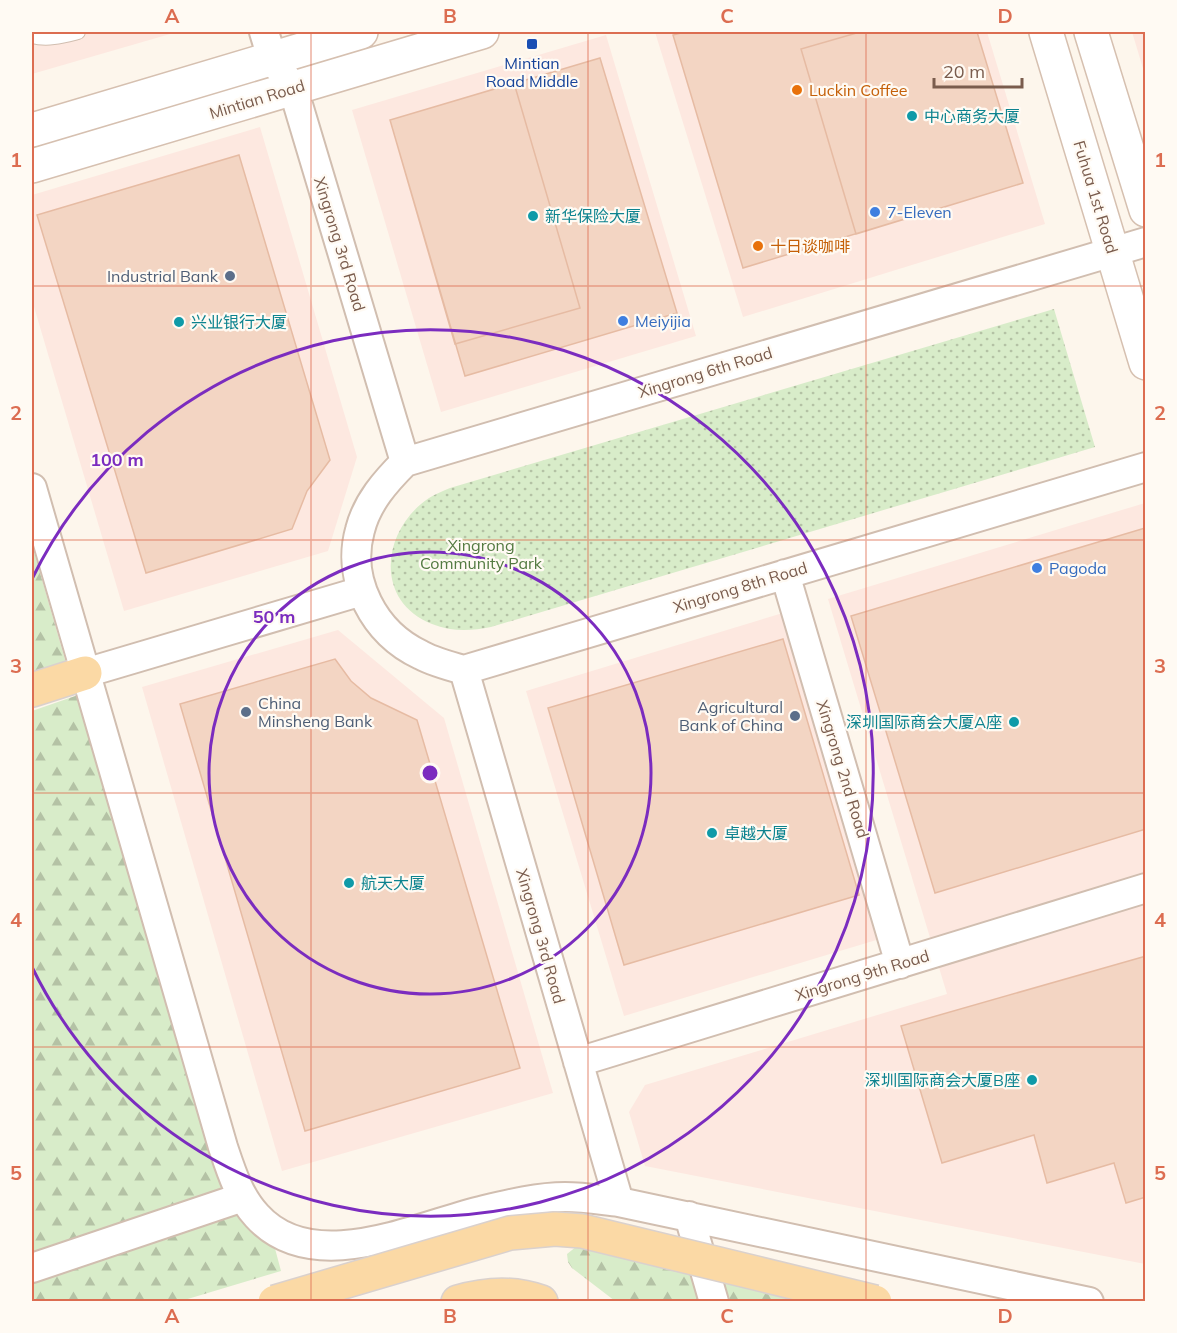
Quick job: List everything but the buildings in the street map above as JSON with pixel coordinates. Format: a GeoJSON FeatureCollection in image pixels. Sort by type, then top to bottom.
{"type":"FeatureCollection","features":[{"type":"Feature","properties":{"kind":"main road"},"geometry":{"type":"LineString","coordinates":[[32,690],[86,673]]}},
{"type":"Feature","properties":{"kind":"main road"},"geometry":{"type":"LineString","coordinates":[[275,1302],[486,1239],[534,1230],[555,1229],[582,1231],[875,1302]]}},
{"type":"Feature","properties":{"kind":"main road"},"geometry":{"type":"LineString","coordinates":[[458,1302],[472,1297],[502,1294],[541,1302]]}},
{"type":"Feature","properties":{"kind":"street"},"geometry":{"type":"LineString","coordinates":[[32,130],[268,45],[361,32]]}},
{"type":"Feature","properties":{"kind":"street","name":"Mintian Road"},"geometry":{"type":"LineString","coordinates":[[32,166],[482,32]]}},
{"type":"Feature","properties":{"kind":"street","name":"Fuhua 1st Road"},"geometry":{"type":"LineString","coordinates":[[1046,32],[1146,363]]}},
{"type":"Feature","properties":{"kind":"street"},"geometry":{"type":"LineString","coordinates":[[1091,32],[1146,210]]}},
{"type":"Feature","properties":{"kind":"street","name":"Xingrong 3rd Road"},"geometry":{"type":"LineString","coordinates":[[268,45],[293,88],[405,462]]}},
{"type":"Feature","properties":{"kind":"street","name":"Xingrong 6th Road"},"geometry":{"type":"LineString","coordinates":[[362,591],[357,568],[360,529],[367,511],[387,479],[405,462],[1146,242]]}},
{"type":"Feature","properties":{"kind":"street","name":"Xingrong 8th Road"},"geometry":{"type":"LineString","coordinates":[[464,670],[1146,467]]}},
{"type":"Feature","properties":{"kind":"street"},"geometry":{"type":"LineString","coordinates":[[32,488],[223,1147],[243,1197],[269,1228],[303,1244],[323,1247],[347,1246],[370,1242],[484,1210],[527,1202],[563,1197],[619,1202],[1089,1302]]}},
{"type":"Feature","properties":{"kind":"street","name":"Xingrong 2nd Road"},"geometry":{"type":"LineString","coordinates":[[785,574],[900,963]]}},
{"type":"Feature","properties":{"kind":"street"},"geometry":{"type":"LineString","coordinates":[[86,673],[362,591],[371,612],[402,644],[427,658],[464,670]]}},
{"type":"Feature","properties":{"kind":"street","name":"Xingrong 3rd Road"},"geometry":{"type":"LineString","coordinates":[[464,670],[619,1202]]}},
{"type":"Feature","properties":{"kind":"street","name":"Xingrong 9th Road"},"geometry":{"type":"LineString","coordinates":[[578,1062],[1146,888]]}},
{"type":"Feature","properties":{"kind":"street"},"geometry":{"type":"LineString","coordinates":[[32,1268],[243,1197]]}},
{"type":"Feature","properties":{"kind":"street"},"geometry":{"type":"LineString","coordinates":[[688,1216],[714,1302]]}},
{"type":"Feature","properties":{"kind":"lane"},"geometry":{"type":"LineString","coordinates":[[32,36],[42,39],[78,32]]}},
{"type":"Feature","properties":{"kind":"shaded area"},"geometry":{"type":"Polygon","coordinates":[[[32,32],[177,32],[32,74],[32,32]]]}},
{"type":"Feature","properties":{"kind":"shaded area"},"geometry":{"type":"Polygon","coordinates":[[[655,32],[987,32],[1045,224],[743,317],[655,32]]]}},
{"type":"Feature","properties":{"kind":"shaded area"},"geometry":{"type":"Polygon","coordinates":[[[1132,32],[1145,32],[1145,75],[1132,32]]]}},
{"type":"Feature","properties":{"kind":"shaded area","name":"新华保险大厦"},"geometry":{"type":"Polygon","coordinates":[[[606,35],[696,336],[441,412],[352,110],[606,35]]]}},
{"type":"Feature","properties":{"kind":"shaded area","name":"兴业银行大厦"},"geometry":{"type":"Polygon","coordinates":[[[260,127],[357,457],[328,551],[124,611],[32,300],[32,195],[260,127]]]}},
{"type":"Feature","properties":{"kind":"shaded area"},"geometry":{"type":"Polygon","coordinates":[[[1145,503],[1145,1264],[645,1166],[629,1112],[645,1085],[947,994],[828,599],[1145,503]]]}},
{"type":"Feature","properties":{"kind":"shaded area","name":"卓越大厦"},"geometry":{"type":"Polygon","coordinates":[[[786,612],[883,938],[624,1016],[526,691],[786,612]]]}},
{"type":"Feature","properties":{"kind":"shaded area","name":"航天大厦"},"geometry":{"type":"Polygon","coordinates":[[[338,630],[444,718],[553,1093],[282,1171],[142,687],[338,630]]]}},
{"type":"Feature","properties":{"kind":"green space","name":"Xingrong Community Park"},"geometry":{"type":"Polygon","coordinates":[[[1054,309],[1095,447],[491,627],[461,630],[432,624],[413,613],[400,599],[393,582],[391,564],[394,545],[401,528],[413,511],[436,494],[1054,309]]]}},
{"type":"Feature","properties":{"kind":"green space"},"geometry":{"type":"Polygon","coordinates":[[[32,545],[66,663],[32,673],[32,545]]]}},
{"type":"Feature","properties":{"kind":"green space"},"geometry":{"type":"Polygon","coordinates":[[[78,695],[222,1163],[273,1241],[281,1271],[181,1301],[32,1301],[32,711],[78,695]]]}},
{"type":"Feature","properties":{"kind":"green space"},"geometry":{"type":"Polygon","coordinates":[[[582,1242],[851,1301],[615,1301],[572,1268],[568,1262],[567,1254],[582,1242]]]}},
{"type":"Feature","properties":{"kind":"place","name":"Mintian Road Middle"},"geometry":{"type":"Point","coordinates":[532,44]}},
{"type":"Feature","properties":{"kind":"place","name":"Luckin Coffee"},"geometry":{"type":"Point","coordinates":[797,90]}},
{"type":"Feature","properties":{"kind":"place","name":"中心商务大厦"},"geometry":{"type":"Point","coordinates":[912,116]}},
{"type":"Feature","properties":{"kind":"place","name":"7-Eleven"},"geometry":{"type":"Point","coordinates":[875,212]}},
{"type":"Feature","properties":{"kind":"place","name":"新华保险大厦"},"geometry":{"type":"Point","coordinates":[533,216]}},
{"type":"Feature","properties":{"kind":"place","name":"十日谈咖啡"},"geometry":{"type":"Point","coordinates":[758,246]}},
{"type":"Feature","properties":{"kind":"place","name":"Industrial Bank"},"geometry":{"type":"Point","coordinates":[230,276]}},
{"type":"Feature","properties":{"kind":"place","name":"Meiyijia"},"geometry":{"type":"Point","coordinates":[623,321]}},
{"type":"Feature","properties":{"kind":"place","name":"兴业银行大厦"},"geometry":{"type":"Point","coordinates":[179,322]}},
{"type":"Feature","properties":{"kind":"place","name":"Pagoda"},"geometry":{"type":"Point","coordinates":[1037,568]}},
{"type":"Feature","properties":{"kind":"place","name":"China Minsheng Bank"},"geometry":{"type":"Point","coordinates":[246,712]}},
{"type":"Feature","properties":{"kind":"place","name":"Agricultural Bank of China"},"geometry":{"type":"Point","coordinates":[795,716]}},
{"type":"Feature","properties":{"kind":"place","name":"深圳国际商会大厦A座"},"geometry":{"type":"Point","coordinates":[1014,722]}},
{"type":"Feature","properties":{"kind":"place","name":"卓越大厦"},"geometry":{"type":"Point","coordinates":[712,833]}},
{"type":"Feature","properties":{"kind":"place","name":"航天大厦"},"geometry":{"type":"Point","coordinates":[349,883]}},
{"type":"Feature","properties":{"kind":"place","name":"深圳国际商会大厦B座"},"geometry":{"type":"Point","coordinates":[1032,1080]}}]}
